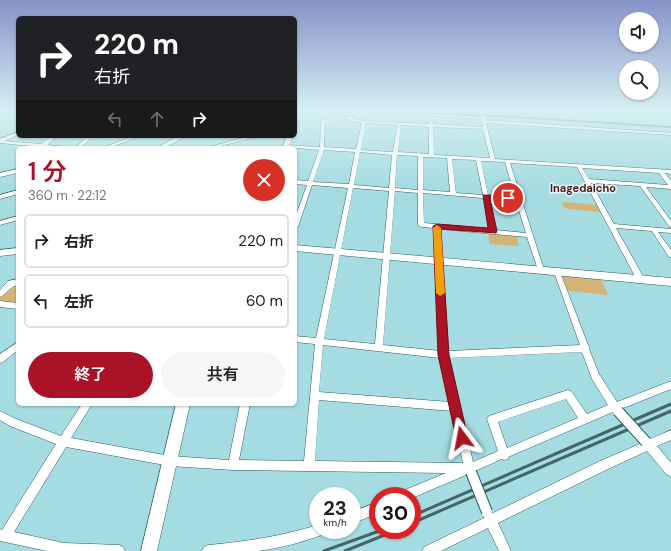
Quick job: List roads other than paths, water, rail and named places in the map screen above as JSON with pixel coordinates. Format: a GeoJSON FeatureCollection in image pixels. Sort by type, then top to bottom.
{"type":"FeatureCollection","features":[{"type":"Feature","properties":{"kind":"street"},"geometry":{"type":"LineString","coordinates":[[0,142],[13,136]]}},
{"type":"Feature","properties":{"kind":"street"},"geometry":{"type":"LineString","coordinates":[[297,221],[322,148],[322,136]]}},
{"type":"Feature","properties":{"kind":"street"},"geometry":{"type":"LineString","coordinates":[[309,466],[319,342],[361,136]]}},
{"type":"Feature","properties":{"kind":"street"},"geometry":{"type":"LineString","coordinates":[[380,348],[396,136]]}},
{"type":"Feature","properties":{"kind":"street"},"geometry":{"type":"LineString","coordinates":[[431,136],[432,156]]}},
{"type":"Feature","properties":{"kind":"street"},"geometry":{"type":"LineString","coordinates":[[487,136],[493,160]]}},
{"type":"Feature","properties":{"kind":"street"},"geometry":{"type":"LineString","coordinates":[[0,142],[42,146],[52,138]]}},
{"type":"Feature","properties":{"kind":"street"},"geometry":{"type":"LineString","coordinates":[[79,146],[89,138]]}},
{"type":"Feature","properties":{"kind":"street"},"geometry":{"type":"LineString","coordinates":[[110,146],[132,138]]}},
{"type":"Feature","properties":{"kind":"street"},"geometry":{"type":"LineString","coordinates":[[163,146],[180,138]]}},
{"type":"Feature","properties":{"kind":"street"},"geometry":{"type":"LineString","coordinates":[[215,146],[249,138]]}},
{"type":"Feature","properties":{"kind":"street"},"geometry":{"type":"LineString","coordinates":[[232,142],[235,146]]}},
{"type":"Feature","properties":{"kind":"street"},"geometry":{"type":"LineString","coordinates":[[297,147],[671,172]]}},
{"type":"Feature","properties":{"kind":"street"},"geometry":{"type":"LineString","coordinates":[[420,155],[421,225],[530,235]]}},
{"type":"Feature","properties":{"kind":"street"},"geometry":{"type":"LineString","coordinates":[[449,157],[453,194]]}},
{"type":"Feature","properties":{"kind":"street"},"geometry":{"type":"LineString","coordinates":[[478,159],[493,231]]}},
{"type":"Feature","properties":{"kind":"street"},"geometry":{"type":"LineString","coordinates":[[507,161],[541,270]]}},
{"type":"Feature","properties":{"kind":"street"},"geometry":{"type":"LineString","coordinates":[[579,166],[641,280]]}},
{"type":"Feature","properties":{"kind":"street"},"geometry":{"type":"LineString","coordinates":[[0,175],[16,171]]}},
{"type":"Feature","properties":{"kind":"street"},"geometry":{"type":"LineString","coordinates":[[660,172],[671,186]]}},
{"type":"Feature","properties":{"kind":"street"},"geometry":{"type":"LineString","coordinates":[[588,181],[671,186]]}},
{"type":"Feature","properties":{"kind":"street"},"geometry":{"type":"LineString","coordinates":[[297,182],[519,199]]}},
{"type":"Feature","properties":{"kind":"street"},"geometry":{"type":"LineString","coordinates":[[642,185],[671,225]]}},
{"type":"Feature","properties":{"kind":"street"},"geometry":{"type":"LineString","coordinates":[[0,197],[16,193]]}},
{"type":"Feature","properties":{"kind":"street"},"geometry":{"type":"LineString","coordinates":[[0,222],[16,218]]}},
{"type":"Feature","properties":{"kind":"street"},"geometry":{"type":"LineString","coordinates":[[437,226],[444,355],[470,470],[505,551]]}},
{"type":"Feature","properties":{"kind":"street"},"geometry":{"type":"LineString","coordinates":[[612,226],[671,231]]}},
{"type":"Feature","properties":{"kind":"street"},"geometry":{"type":"LineString","coordinates":[[654,230],[671,255]]}},
{"type":"Feature","properties":{"kind":"street"},"geometry":{"type":"LineString","coordinates":[[297,248],[671,282]]}},
{"type":"Feature","properties":{"kind":"street"},"geometry":{"type":"LineString","coordinates":[[0,253],[16,251]]}},
{"type":"Feature","properties":{"kind":"street"},"geometry":{"type":"LineString","coordinates":[[557,272],[595,376],[616,409],[671,471]]}},
{"type":"Feature","properties":{"kind":"street"},"geometry":{"type":"LineString","coordinates":[[0,294],[11,283],[16,282]]}},
{"type":"Feature","properties":{"kind":"street"},"geometry":{"type":"LineString","coordinates":[[0,304],[16,306]]}},
{"type":"Feature","properties":{"kind":"street"},"geometry":{"type":"LineString","coordinates":[[297,339],[444,355],[586,348]]}},
{"type":"Feature","properties":{"kind":"street"},"geometry":{"type":"LineString","coordinates":[[0,359],[16,349]]}},
{"type":"Feature","properties":{"kind":"street"},"geometry":{"type":"LineString","coordinates":[[421,489],[671,385]]}},
{"type":"Feature","properties":{"kind":"street"},"geometry":{"type":"LineString","coordinates":[[504,455],[492,419],[568,394],[585,420]]}},
{"type":"Feature","properties":{"kind":"street"},"geometry":{"type":"LineString","coordinates":[[315,396],[455,407]]}},
{"type":"Feature","properties":{"kind":"street"},"geometry":{"type":"LineString","coordinates":[[86,406],[2,536],[64,549],[119,551]]}},
{"type":"Feature","properties":{"kind":"street"},"geometry":{"type":"LineString","coordinates":[[149,551],[183,406]]}},
{"type":"Feature","properties":{"kind":"street"},"geometry":{"type":"LineString","coordinates":[[233,465],[245,406]]}},
{"type":"Feature","properties":{"kind":"street"},"geometry":{"type":"LineString","coordinates":[[0,415],[13,423],[64,442],[170,461],[233,465],[470,470]]}},
{"type":"Feature","properties":{"kind":"street"},"geometry":{"type":"LineString","coordinates":[[428,551],[489,516],[671,435]]}},
{"type":"Feature","properties":{"kind":"street"},"geometry":{"type":"LineString","coordinates":[[208,551],[258,545],[309,534]]}},
{"type":"Feature","properties":{"kind":"railway"},"geometry":{"type":"LineString","coordinates":[[421,512],[671,404]]}},
{"type":"Feature","properties":{"kind":"railway"},"geometry":{"type":"LineString","coordinates":[[421,519],[671,411]]}},
{"type":"Feature","properties":{"kind":"railway"},"geometry":{"type":"LineString","coordinates":[[324,551],[369,535]]}},
{"type":"Feature","properties":{"kind":"railway"},"geometry":{"type":"LineString","coordinates":[[345,551],[375,539]]}},
{"type":"Feature","properties":{"kind":"district","name":"Inagedaicho"},"geometry":{"type":"Point","coordinates":[583,188]}}]}
